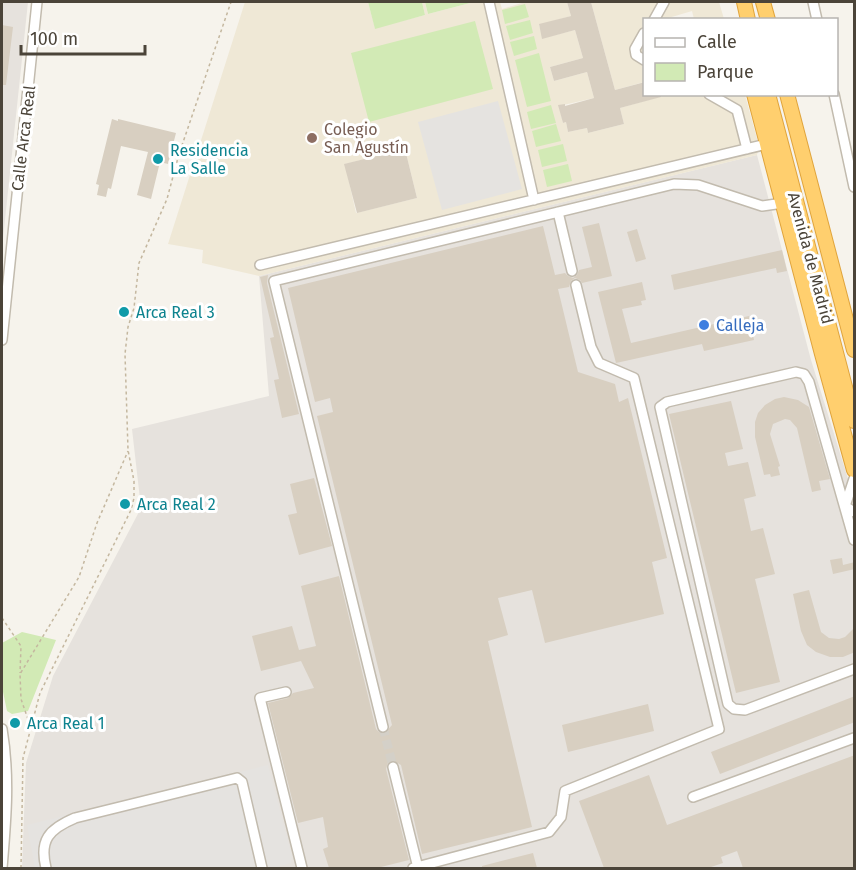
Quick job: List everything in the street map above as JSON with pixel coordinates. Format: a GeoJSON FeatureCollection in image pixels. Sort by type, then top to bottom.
{"type":"FeatureCollection","features":[{"type":"Feature","properties":{"kind":"highway"},"geometry":{"type":"LineString","coordinates":[[735,2],[738,18]]}},
{"type":"Feature","properties":{"kind":"highway"},"geometry":{"type":"LineString","coordinates":[[744,2],[748,18]]}},
{"type":"Feature","properties":{"kind":"highway"},"geometry":{"type":"LineString","coordinates":[[763,2],[767,18]]}},
{"type":"Feature","properties":{"kind":"highway"},"geometry":{"type":"LineString","coordinates":[[755,96],[855,470]]}},
{"type":"Feature","properties":{"kind":"highway","name":"Avenida de Madrid"},"geometry":{"type":"LineString","coordinates":[[769,96],[855,421]]}},
{"type":"Feature","properties":{"kind":"highway","name":"Avenida de Madrid"},"geometry":{"type":"LineString","coordinates":[[788,96],[855,350]]}},
{"type":"Feature","properties":{"kind":"street"},"geometry":{"type":"LineString","coordinates":[[489,2],[534,200]]}},
{"type":"Feature","properties":{"kind":"street"},"geometry":{"type":"LineString","coordinates":[[655,18],[664,2]]}},
{"type":"Feature","properties":{"kind":"street"},"geometry":{"type":"LineString","coordinates":[[813,2],[817,18]]}},
{"type":"Feature","properties":{"kind":"street","name":"Calle Arca Real"},"geometry":{"type":"LineString","coordinates":[[2,340],[38,4]]}},
{"type":"Feature","properties":{"kind":"street"},"geometry":{"type":"LineString","coordinates":[[643,36],[635,49],[636,55],[643,59]]}},
{"type":"Feature","properties":{"kind":"street"},"geometry":{"type":"LineString","coordinates":[[712,96],[737,110],[747,149]]}},
{"type":"Feature","properties":{"kind":"street"},"geometry":{"type":"LineString","coordinates":[[834,96],[855,187]]}},
{"type":"Feature","properties":{"kind":"street"},"geometry":{"type":"LineString","coordinates":[[260,265],[767,144]]}},
{"type":"Feature","properties":{"kind":"street"},"geometry":{"type":"LineString","coordinates":[[383,727],[274,281],[674,184],[698,185],[762,206],[783,203]]}},
{"type":"Feature","properties":{"kind":"street"},"geometry":{"type":"LineString","coordinates":[[558,212],[572,271]]}},
{"type":"Feature","properties":{"kind":"street"},"geometry":{"type":"LineString","coordinates":[[393,767],[416,868],[549,832],[561,816],[565,791],[719,729],[634,378],[598,363],[591,347],[576,285]]}},
{"type":"Feature","properties":{"kind":"street"},"geometry":{"type":"LineString","coordinates":[[855,540],[809,382],[804,374],[796,372],[698,394],[667,402],[660,407],[728,704],[734,710],[745,710],[855,669]]}},
{"type":"Feature","properties":{"kind":"street"},"geometry":{"type":"LineString","coordinates":[[845,506],[855,479]]}},
{"type":"Feature","properties":{"kind":"street"},"geometry":{"type":"LineString","coordinates":[[845,506],[855,512]]}},
{"type":"Feature","properties":{"kind":"street"},"geometry":{"type":"LineString","coordinates":[[286,692],[260,698],[302,868]]}},
{"type":"Feature","properties":{"kind":"street"},"geometry":{"type":"LineString","coordinates":[[2,729],[8,802],[2,868]]}},
{"type":"Feature","properties":{"kind":"street"},"geometry":{"type":"LineString","coordinates":[[693,797],[855,738]]}},
{"type":"Feature","properties":{"kind":"street"},"geometry":{"type":"LineString","coordinates":[[46,868],[44,846],[50,833],[62,823],[237,778],[242,782],[262,868]]}},
{"type":"Feature","properties":{"kind":"path"},"geometry":{"type":"LineString","coordinates":[[21,868],[23,758],[40,693],[131,510],[134,498],[134,481],[128,450],[125,354],[128,327],[134,308],[139,263],[167,199],[179,154],[231,2]]}},
{"type":"Feature","properties":{"kind":"path"},"geometry":{"type":"LineString","coordinates":[[20,674],[79,577],[96,523],[128,450]]}},
{"type":"Feature","properties":{"kind":"path"},"geometry":{"type":"LineString","coordinates":[[2,618],[21,646],[21,699],[31,727]]}},
{"type":"Feature","properties":{"kind":"shaded area"},"geometry":{"type":"Polygon","coordinates":[[[2,2],[28,2],[2,248],[2,2]]]}},
{"type":"Feature","properties":{"kind":"shaded area","name":"Colegio San Agustín"},"geometry":{"type":"Polygon","coordinates":[[[245,2],[368,2],[375,28],[425,15],[422,2],[425,2],[428,14],[474,2],[500,2],[502,9],[525,2],[567,2],[571,16],[539,25],[543,38],[575,30],[583,58],[550,67],[554,81],[587,72],[594,98],[559,106],[568,132],[587,128],[588,133],[624,124],[620,108],[662,96],[745,96],[759,146],[757,155],[259,276],[202,263],[203,250],[168,244],[245,2]],[[405,149],[345,164],[356,213],[417,198],[405,149]]]}},
{"type":"Feature","properties":{"kind":"shaded area"},"geometry":{"type":"Polygon","coordinates":[[[591,2],[719,2],[724,18],[694,18],[692,11],[668,18],[643,18],[643,82],[615,90],[591,2]]]}},
{"type":"Feature","properties":{"kind":"shaded area"},"geometry":{"type":"Polygon","coordinates":[[[498,101],[522,189],[442,210],[418,122],[498,101]]]}},
{"type":"Feature","properties":{"kind":"shaded area"},"geometry":{"type":"Polygon","coordinates":[[[757,155],[811,360],[854,498],[854,868],[22,868],[26,763],[53,676],[141,508],[132,429],[269,396],[259,276],[757,155]]]}},
{"type":"Feature","properties":{"kind":"shaded area"},"geometry":{"type":"Polygon","coordinates":[[[268,765],[292,856],[291,863],[273,868],[35,868],[27,825],[268,765]]]}},
{"type":"Feature","properties":{"kind":"green space"},"geometry":{"type":"Polygon","coordinates":[[[368,2],[422,2],[425,15],[375,29],[368,2]]]}},
{"type":"Feature","properties":{"kind":"green space"},"geometry":{"type":"Polygon","coordinates":[[[425,2],[474,2],[428,14],[425,2]]]}},
{"type":"Feature","properties":{"kind":"green space"},"geometry":{"type":"Polygon","coordinates":[[[525,4],[529,17],[505,24],[502,10],[525,4]]]}},
{"type":"Feature","properties":{"kind":"green space"},"geometry":{"type":"Polygon","coordinates":[[[530,20],[533,33],[510,40],[506,26],[530,20]]]}},
{"type":"Feature","properties":{"kind":"green space"},"geometry":{"type":"Polygon","coordinates":[[[475,21],[493,89],[369,122],[351,53],[475,21]]]}},
{"type":"Feature","properties":{"kind":"green space"},"geometry":{"type":"Polygon","coordinates":[[[534,36],[537,49],[514,56],[510,42],[534,36]]]}},
{"type":"Feature","properties":{"kind":"green space"},"geometry":{"type":"Polygon","coordinates":[[[539,53],[551,101],[527,107],[515,60],[539,53]]]}},
{"type":"Feature","properties":{"kind":"green space"},"geometry":{"type":"Polygon","coordinates":[[[551,105],[556,123],[531,129],[527,112],[551,105]]]}},
{"type":"Feature","properties":{"kind":"green space"},"geometry":{"type":"Polygon","coordinates":[[[556,124],[561,141],[536,147],[532,131],[556,124]]]}},
{"type":"Feature","properties":{"kind":"green space"},"geometry":{"type":"Polygon","coordinates":[[[563,144],[567,161],[542,167],[538,150],[563,144]]]}},
{"type":"Feature","properties":{"kind":"green space"},"geometry":{"type":"Polygon","coordinates":[[[568,164],[572,181],[547,187],[543,170],[568,164]]]}},
{"type":"Feature","properties":{"kind":"green space"},"geometry":{"type":"Polygon","coordinates":[[[22,632],[56,640],[28,711],[12,714],[7,711],[2,687],[2,643],[22,632]]]}},
{"type":"Feature","properties":{"kind":"building"},"geometry":{"type":"Polygon","coordinates":[[[567,2],[591,2],[615,90],[643,83],[643,96],[661,97],[620,108],[624,124],[588,133],[587,128],[568,132],[558,105],[565,104],[565,106],[594,98],[587,72],[554,81],[550,67],[583,58],[575,30],[542,39],[539,24],[571,16],[567,2]]]}},
{"type":"Feature","properties":{"kind":"building"},"geometry":{"type":"Polygon","coordinates":[[[2,25],[13,27],[6,85],[2,85],[2,25]]]}},
{"type":"Feature","properties":{"kind":"building","name":"Residencia La Salle"},"geometry":{"type":"Polygon","coordinates":[[[112,119],[176,133],[168,164],[160,162],[151,199],[137,195],[148,152],[121,146],[111,189],[108,188],[106,197],[97,195],[99,185],[96,184],[112,119]]]}},
{"type":"Feature","properties":{"kind":"building"},"geometry":{"type":"Polygon","coordinates":[[[405,149],[417,198],[357,213],[344,164],[405,149]]]}},
{"type":"Feature","properties":{"kind":"building"},"geometry":{"type":"Polygon","coordinates":[[[599,223],[612,276],[582,283],[575,278],[569,287],[558,289],[578,372],[615,384],[619,402],[628,398],[667,558],[652,562],[664,614],[545,643],[532,590],[498,598],[508,635],[488,641],[532,827],[422,854],[401,765],[392,760],[386,769],[409,860],[377,868],[329,868],[323,849],[328,847],[323,817],[298,823],[268,703],[314,688],[301,661],[261,671],[252,636],[292,626],[299,650],[316,646],[301,586],[339,576],[376,729],[384,734],[392,725],[317,416],[333,412],[330,398],[315,402],[288,288],[543,226],[555,275],[565,273],[573,278],[579,270],[592,267],[582,227],[599,223]]]}},
{"type":"Feature","properties":{"kind":"building"},"geometry":{"type":"Polygon","coordinates":[[[637,229],[646,259],[636,262],[627,232],[637,229]]]}},
{"type":"Feature","properties":{"kind":"building"},"geometry":{"type":"Polygon","coordinates":[[[782,250],[787,271],[777,273],[776,268],[674,290],[671,275],[782,250]]]}},
{"type":"Feature","properties":{"kind":"building"},"geometry":{"type":"Polygon","coordinates":[[[268,275],[267,283],[299,414],[282,418],[274,380],[279,379],[270,338],[274,337],[260,277],[268,275]]]}},
{"type":"Feature","properties":{"kind":"building"},"geometry":{"type":"Polygon","coordinates":[[[642,282],[646,300],[641,301],[642,305],[622,309],[631,343],[749,316],[754,340],[704,351],[702,344],[616,363],[598,292],[642,282]]]}},
{"type":"Feature","properties":{"kind":"building"},"geometry":{"type":"Polygon","coordinates":[[[784,397],[798,400],[809,407],[830,479],[819,481],[821,490],[812,492],[797,428],[790,420],[785,419],[773,424],[770,434],[780,466],[778,467],[780,475],[771,477],[770,474],[764,475],[755,437],[755,422],[758,413],[765,405],[784,397]]]}},
{"type":"Feature","properties":{"kind":"building"},"geometry":{"type":"Polygon","coordinates":[[[731,401],[743,449],[725,453],[728,466],[748,462],[756,496],[744,499],[751,531],[763,528],[775,574],[755,579],[780,682],[736,693],[669,414],[731,401]]]}},
{"type":"Feature","properties":{"kind":"building"},"geometry":{"type":"Polygon","coordinates":[[[314,478],[332,546],[299,555],[288,515],[297,513],[290,484],[314,478]]]}},
{"type":"Feature","properties":{"kind":"building"},"geometry":{"type":"Polygon","coordinates":[[[842,558],[843,565],[855,562],[855,569],[833,574],[830,560],[842,558]]]}},
{"type":"Feature","properties":{"kind":"building"},"geometry":{"type":"Polygon","coordinates":[[[809,590],[821,632],[829,638],[839,639],[845,637],[855,627],[855,652],[843,657],[830,657],[816,652],[807,645],[801,631],[793,594],[809,590]]]}},
{"type":"Feature","properties":{"kind":"building"},"geometry":{"type":"Polygon","coordinates":[[[855,696],[855,722],[720,774],[711,752],[855,696]]]}},
{"type":"Feature","properties":{"kind":"building"},"geometry":{"type":"Polygon","coordinates":[[[648,704],[654,731],[568,752],[562,725],[648,704]]]}},
{"type":"Feature","properties":{"kind":"building"},"geometry":{"type":"Polygon","coordinates":[[[855,755],[855,868],[743,868],[737,851],[721,857],[723,863],[708,868],[604,868],[579,801],[649,775],[667,825],[855,755]]]}},
{"type":"Feature","properties":{"kind":"building"},"geometry":{"type":"Polygon","coordinates":[[[533,853],[537,868],[482,868],[482,866],[533,853]]]}},
{"type":"Feature","properties":{"kind":"tunnel"},"geometry":{"type":"LineString","coordinates":[[383,727],[393,767]]}},
{"type":"Feature","properties":{"kind":"place","name":"Colegio San Agustín"},"geometry":{"type":"Point","coordinates":[312,138]}},
{"type":"Feature","properties":{"kind":"place","name":"Residencia La Salle"},"geometry":{"type":"Point","coordinates":[158,159]}},
{"type":"Feature","properties":{"kind":"place","name":"Arca Real 3"},"geometry":{"type":"Point","coordinates":[124,312]}},
{"type":"Feature","properties":{"kind":"place","name":"Calleja"},"geometry":{"type":"Point","coordinates":[704,325]}},
{"type":"Feature","properties":{"kind":"place","name":"Arca Real 2"},"geometry":{"type":"Point","coordinates":[125,504]}},
{"type":"Feature","properties":{"kind":"place","name":"Arca Real 1"},"geometry":{"type":"Point","coordinates":[15,723]}}]}
